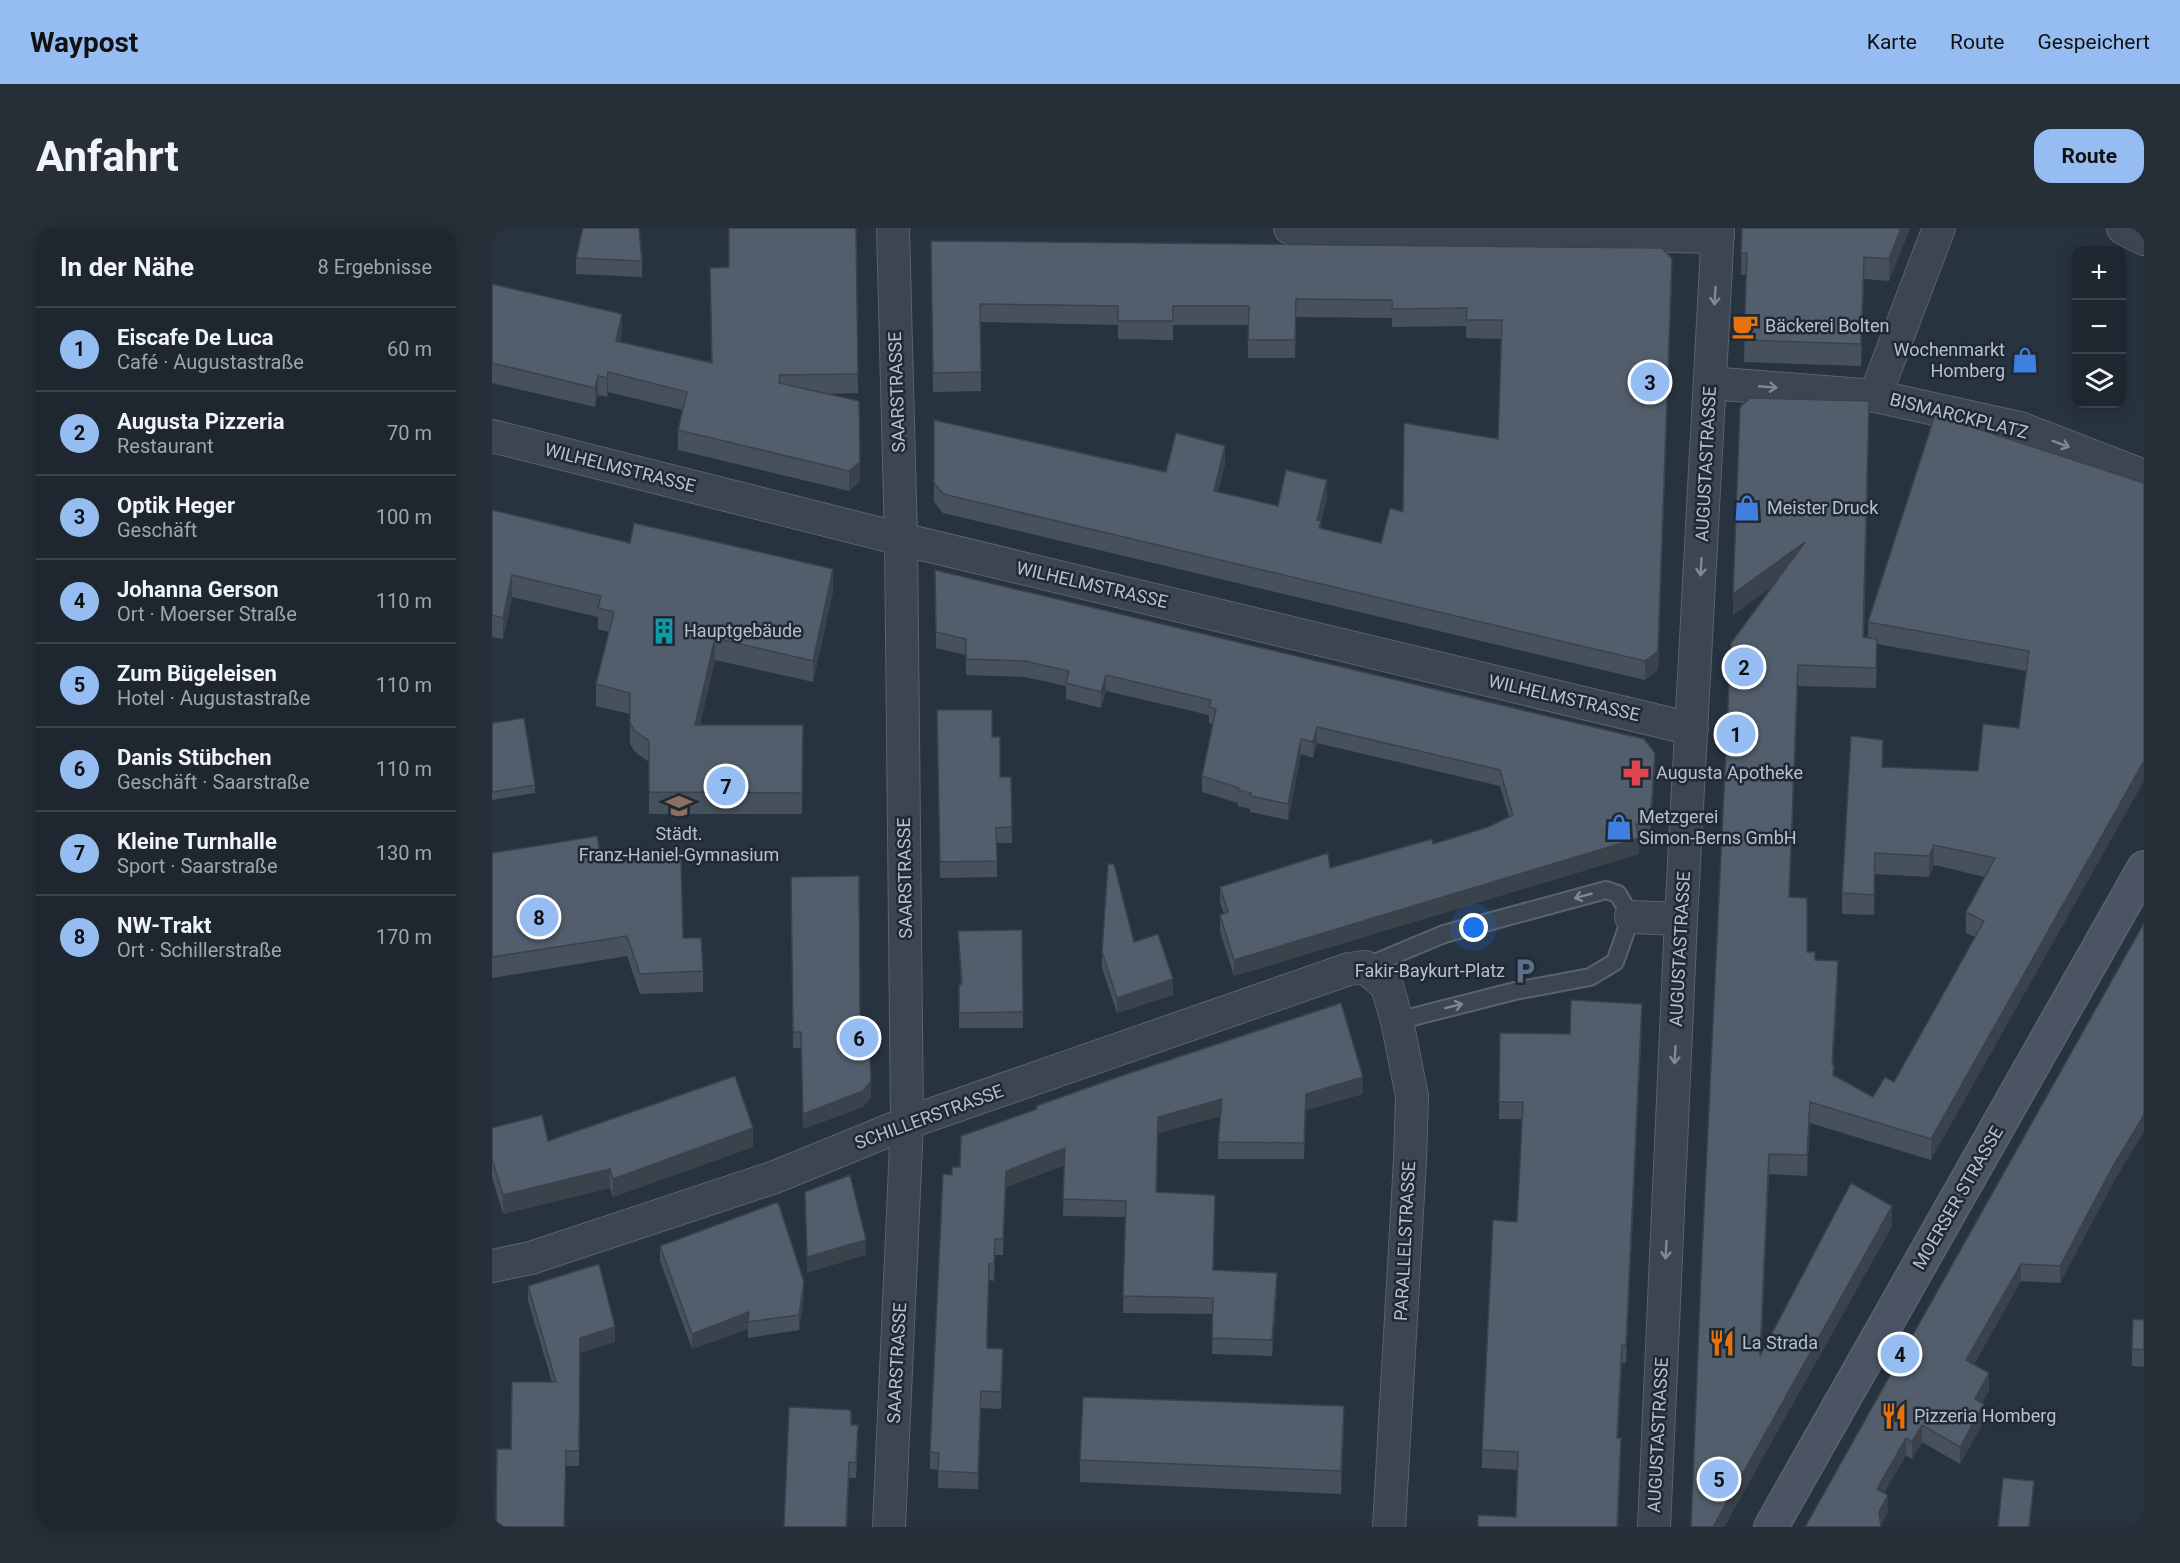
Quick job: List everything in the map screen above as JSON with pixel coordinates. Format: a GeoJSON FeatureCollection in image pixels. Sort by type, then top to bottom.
{"type":"FeatureCollection","features":[{"type":"Feature","properties":{"kind":"street","name":"SAARSTRASSE"},"geometry":{"type":"LineString","coordinates":[[889,1527],[907,1123],[901,540],[892,228]]}},
{"type":"Feature","properties":{"kind":"street"},"geometry":{"type":"LineString","coordinates":[[1290,228],[1653,235],[1718,233]]}},
{"type":"Feature","properties":{"kind":"street","name":"BISMARCKPLATZ"},"geometry":{"type":"LineString","coordinates":[[1875,396],[1939,228]]}},
{"type":"Feature","properties":{"kind":"street"},"geometry":{"type":"LineString","coordinates":[[2123,228],[2144,239]]}},
{"type":"Feature","properties":{"kind":"street","name":"AUGUSTASTRASSE"},"geometry":{"type":"LineString","coordinates":[[1654,1527],[1681,919],[1718,233]]}},
{"type":"Feature","properties":{"kind":"street","name":"BISMARCKPLATZ"},"geometry":{"type":"LineString","coordinates":[[1710,383],[1875,396],[2020,428],[2144,476]]}},
{"type":"Feature","properties":{"kind":"street","name":"WILHELMSTRASSE"},"geometry":{"type":"LineString","coordinates":[[492,436],[901,540],[1692,729]]}},
{"type":"Feature","properties":{"kind":"street","name":"MOERSER STRASSE"},"geometry":{"type":"LineString","coordinates":[[1771,1527],[2144,868]]}},
{"type":"Feature","properties":{"kind":"street"},"geometry":{"type":"LineString","coordinates":[[1631,917],[1681,919]]}},
{"type":"Feature","properties":{"kind":"street","name":"SCHILLERSTRASSE"},"geometry":{"type":"LineString","coordinates":[[492,1266],[531,1258],[775,1177],[907,1123],[1349,969],[1365,967]]}},
{"type":"Feature","properties":{"kind":"street","name":"PARALLELSTRASSE"},"geometry":{"type":"LineString","coordinates":[[1365,967],[1387,986],[1397,1021],[1412,1096],[1389,1527]]}},
{"type":"Feature","properties":{"kind":"lane"},"geometry":{"type":"LineString","coordinates":[[1365,967],[1444,934],[1606,890],[1618,894],[1631,917],[1615,962],[1590,977],[1515,991],[1397,1021]]}},
{"type":"Feature","properties":{"kind":"building"},"geometry":{"type":"Polygon","coordinates":[[[583,228],[639,228],[642,261],[576,258],[583,228]]]}},
{"type":"Feature","properties":{"kind":"building"},"geometry":{"type":"Polygon","coordinates":[[[729,228],[856,228],[858,374],[780,375],[779,383],[859,401],[860,462],[849,471],[678,430],[687,392],[608,372],[607,378],[598,376],[595,388],[492,363],[492,284],[622,314],[616,341],[712,363],[710,268],[729,267],[729,228]]]}},
{"type":"Feature","properties":{"kind":"building"},"geometry":{"type":"Polygon","coordinates":[[[1742,228],[1901,228],[1889,259],[1864,257],[1861,344],[1744,340],[1747,253],[1741,253],[1742,228]]]}},
{"type":"Feature","properties":{"kind":"building"},"geometry":{"type":"Polygon","coordinates":[[[931,241],[1662,248],[1672,259],[1658,651],[1645,661],[943,494],[934,483],[934,420],[1166,472],[1176,433],[1225,446],[1214,491],[1278,506],[1286,470],[1327,480],[1317,520],[1321,521],[1319,528],[1381,543],[1390,508],[1403,512],[1404,423],[1498,439],[1502,320],[1466,320],[1467,308],[1392,309],[1392,300],[1296,299],[1295,340],[1248,340],[1249,306],[1173,306],[1173,321],[1118,321],[1118,306],[980,304],[981,372],[933,373],[931,241]]]}},
{"type":"Feature","properties":{"kind":"building"},"geometry":{"type":"Polygon","coordinates":[[[1750,398],[1869,401],[1863,637],[1877,639],[1876,668],[1798,665],[1789,897],[1807,898],[1807,952],[1815,952],[1815,960],[1838,961],[1833,1075],[1873,1097],[1885,1077],[1894,1082],[1984,921],[1966,912],[1995,858],[1934,845],[1929,856],[1875,853],[1874,895],[1842,893],[1851,736],[1883,740],[1882,767],[1978,771],[1983,724],[2019,728],[2029,651],[1868,622],[1935,415],[2144,483],[2144,761],[1931,1139],[1810,1102],[1807,1155],[1769,1154],[1760,1356],[1851,1183],[1892,1206],[1713,1527],[1691,1527],[1731,643],[1805,542],[1733,594],[1740,407],[1750,398]]]}},
{"type":"Feature","properties":{"kind":"building"},"geometry":{"type":"Polygon","coordinates":[[[492,510],[630,543],[634,523],[833,569],[813,661],[715,638],[695,725],[803,725],[802,793],[649,792],[649,741],[635,731],[630,723],[630,693],[596,684],[614,612],[598,608],[601,596],[512,575],[503,618],[492,615],[492,510]]]}},
{"type":"Feature","properties":{"kind":"building"},"geometry":{"type":"Polygon","coordinates":[[[935,570],[1644,739],[1655,753],[1650,825],[1636,824],[1639,838],[1234,960],[1220,915],[1228,912],[1220,887],[1328,853],[1330,868],[1432,839],[1433,844],[1488,827],[1513,815],[1500,770],[1317,727],[1313,742],[1301,739],[1288,804],[1250,796],[1251,793],[1238,790],[1239,788],[1202,776],[1216,709],[1209,707],[1211,700],[1106,675],[1101,692],[1066,683],[1069,671],[1025,661],[966,659],[966,639],[936,632],[935,570]]]}},
{"type":"Feature","properties":{"kind":"building"},"geometry":{"type":"Polygon","coordinates":[[[937,710],[992,710],[992,737],[1000,737],[1000,777],[1011,777],[1012,827],[996,828],[997,861],[940,862],[937,710]]]}},
{"type":"Feature","properties":{"kind":"building"},"geometry":{"type":"Polygon","coordinates":[[[524,718],[535,785],[492,792],[492,723],[524,718]]]}},
{"type":"Feature","properties":{"kind":"building"},"geometry":{"type":"Polygon","coordinates":[[[597,836],[602,862],[681,859],[683,938],[701,938],[703,971],[640,974],[627,936],[492,957],[492,853],[597,836]]]}},
{"type":"Feature","properties":{"kind":"building"},"geometry":{"type":"Polygon","coordinates":[[[1108,864],[1114,864],[1134,942],[1158,934],[1173,979],[1117,998],[1102,952],[1108,864]]]}},
{"type":"Feature","properties":{"kind":"building"},"geometry":{"type":"Polygon","coordinates":[[[859,876],[860,1017],[864,1017],[864,1030],[869,1030],[871,1081],[863,1091],[803,1114],[801,1032],[793,1032],[791,877],[859,876]]]}},
{"type":"Feature","properties":{"kind":"building"},"geometry":{"type":"Polygon","coordinates":[[[2144,923],[2144,1115],[2113,1166],[2060,1266],[2021,1264],[1966,1360],[1989,1373],[1975,1399],[1984,1404],[1960,1447],[1922,1425],[1912,1442],[1906,1438],[1877,1489],[1888,1495],[1879,1512],[1881,1527],[1805,1527],[2144,923]]]}},
{"type":"Feature","properties":{"kind":"building"},"geometry":{"type":"Polygon","coordinates":[[[1022,930],[1023,1012],[959,1013],[959,986],[962,983],[958,931],[1022,930]]]}},
{"type":"Feature","properties":{"kind":"building"},"geometry":{"type":"Polygon","coordinates":[[[1571,1000],[1642,1004],[1626,1345],[1622,1345],[1617,1438],[1621,1438],[1617,1527],[1478,1527],[1478,1515],[1516,1517],[1518,1452],[1482,1450],[1493,1220],[1517,1222],[1523,1102],[1499,1102],[1500,1033],[1570,1034],[1571,1000]]]}},
{"type":"Feature","properties":{"kind":"building"},"geometry":{"type":"Polygon","coordinates":[[[1341,1003],[1363,1077],[1306,1094],[1304,1143],[1218,1142],[1222,1099],[1158,1117],[1156,1192],[1215,1195],[1213,1270],[1277,1273],[1272,1340],[1212,1338],[1213,1298],[1123,1296],[1126,1201],[1063,1199],[1065,1148],[1006,1171],[1003,1239],[995,1239],[994,1264],[989,1264],[987,1333],[987,1348],[1003,1349],[1001,1392],[981,1391],[978,1473],[938,1471],[939,1453],[930,1452],[943,1174],[952,1175],[952,1167],[960,1167],[961,1136],[1118,1077],[1341,1003]]]}},
{"type":"Feature","properties":{"kind":"building"},"geometry":{"type":"Polygon","coordinates":[[[735,1076],[753,1128],[613,1179],[610,1169],[503,1195],[492,1159],[492,1128],[542,1115],[548,1141],[735,1076]]]}},
{"type":"Feature","properties":{"kind":"building"},"geometry":{"type":"Polygon","coordinates":[[[850,1175],[866,1240],[807,1257],[805,1192],[850,1175]]]}},
{"type":"Feature","properties":{"kind":"building"},"geometry":{"type":"Polygon","coordinates":[[[778,1202],[804,1282],[799,1315],[748,1322],[749,1312],[692,1334],[660,1246],[778,1202]]]}},
{"type":"Feature","properties":{"kind":"building"},"geometry":{"type":"Polygon","coordinates":[[[599,1264],[615,1327],[580,1338],[579,1451],[566,1451],[564,1527],[496,1527],[497,1449],[511,1449],[512,1382],[556,1382],[528,1286],[599,1264]]]}},
{"type":"Feature","properties":{"kind":"building"},"geometry":{"type":"Polygon","coordinates":[[[2133,1319],[2144,1320],[2144,1350],[2132,1349],[2133,1319]]]}},
{"type":"Feature","properties":{"kind":"building"},"geometry":{"type":"Polygon","coordinates":[[[1083,1397],[1344,1406],[1341,1471],[1080,1460],[1083,1397]]]}},
{"type":"Feature","properties":{"kind":"building"},"geometry":{"type":"Polygon","coordinates":[[[789,1407],[851,1410],[851,1425],[858,1425],[856,1463],[849,1462],[846,1527],[784,1527],[789,1407]]]}},
{"type":"Feature","properties":{"kind":"building"},"geometry":{"type":"Polygon","coordinates":[[[2003,1478],[2034,1481],[2029,1527],[1998,1527],[2003,1478]]]}},
{"type":"Feature","properties":{"kind":"place","name":"Bäckerei Bolten"},"geometry":{"type":"Point","coordinates":[1745,326]}},
{"type":"Feature","properties":{"kind":"place","name":"Wochenmarkt Homberg"},"geometry":{"type":"Point","coordinates":[2025,360]}},
{"type":"Feature","properties":{"kind":"place","name":"Optik Heger"},"geometry":{"type":"Point","coordinates":[1650,382]}},
{"type":"Feature","properties":{"kind":"place","name":"Meister Druck"},"geometry":{"type":"Point","coordinates":[1747,508]}},
{"type":"Feature","properties":{"kind":"place","name":"Hauptgebäude"},"geometry":{"type":"Point","coordinates":[664,631]}},
{"type":"Feature","properties":{"kind":"place","name":"Augusta Pizzeria"},"geometry":{"type":"Point","coordinates":[1744,667]}},
{"type":"Feature","properties":{"kind":"place","name":"Eiscafe De Luca"},"geometry":{"type":"Point","coordinates":[1736,734]}},
{"type":"Feature","properties":{"kind":"place","name":"Augusta Apotheke"},"geometry":{"type":"Point","coordinates":[1636,773]}},
{"type":"Feature","properties":{"kind":"place","name":"Kleine Turnhalle"},"geometry":{"type":"Point","coordinates":[726,786]}},
{"type":"Feature","properties":{"kind":"place","name":"Städt. Franz-Haniel-Gymnasium"},"geometry":{"type":"Point","coordinates":[679,806]}},
{"type":"Feature","properties":{"kind":"place","name":"Metzgerei Simon-Berns GmbH"},"geometry":{"type":"Point","coordinates":[1619,827]}},
{"type":"Feature","properties":{"kind":"place","name":"NW-Trakt"},"geometry":{"type":"Point","coordinates":[539,917]}},
{"type":"Feature","properties":{"kind":"place","name":"Fakir-Baykurt-Platz"},"geometry":{"type":"Point","coordinates":[1525,971]}},
{"type":"Feature","properties":{"kind":"place","name":"Danis Stübchen"},"geometry":{"type":"Point","coordinates":[859,1038]}},
{"type":"Feature","properties":{"kind":"place","name":"La Strada"},"geometry":{"type":"Point","coordinates":[1722,1343]}},
{"type":"Feature","properties":{"kind":"place","name":"Johanna Gerson"},"geometry":{"type":"Point","coordinates":[1900,1354]}},
{"type":"Feature","properties":{"kind":"place","name":"Pizzeria Homberg"},"geometry":{"type":"Point","coordinates":[1894,1416]}},
{"type":"Feature","properties":{"kind":"place","name":"Zum Bügeleisen"},"geometry":{"type":"Point","coordinates":[1719,1479]}}]}
